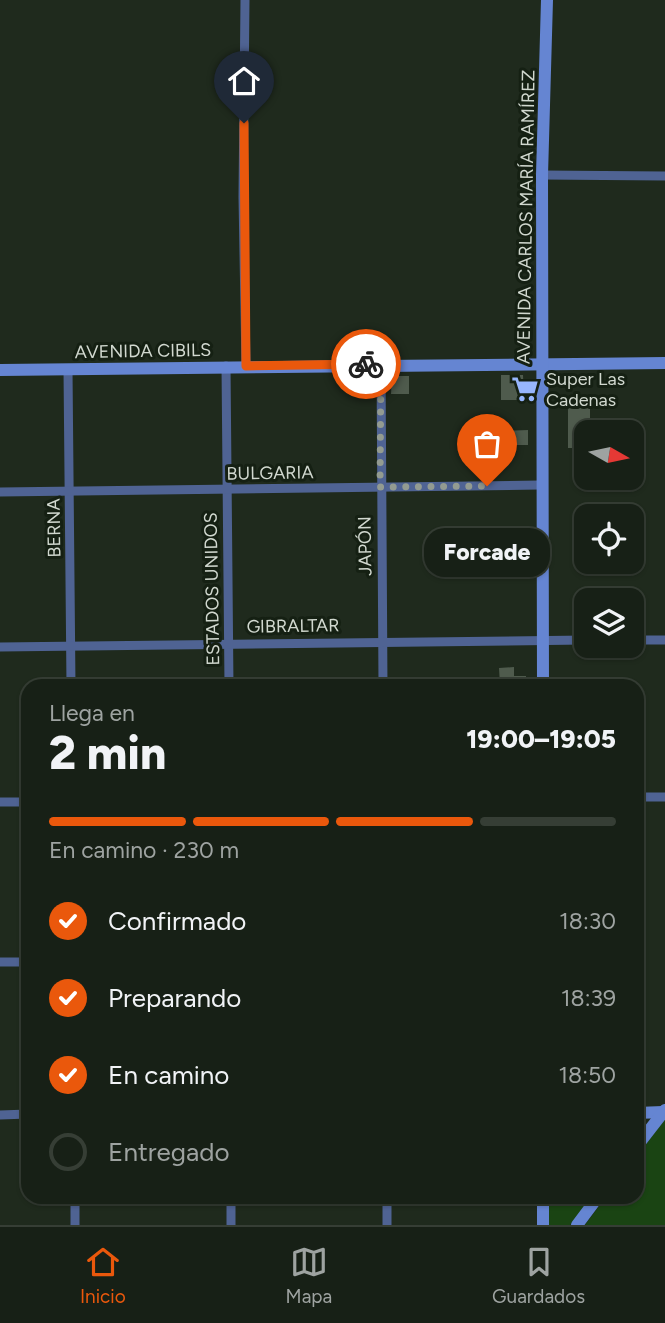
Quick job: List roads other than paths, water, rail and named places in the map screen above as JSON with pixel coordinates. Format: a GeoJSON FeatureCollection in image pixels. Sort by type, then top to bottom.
{"type":"FeatureCollection","features":[{"type":"Feature","properties":{"kind":"street"},"geometry":{"type":"LineString","coordinates":[[245,0],[243,197],[246,366]]}},
{"type":"Feature","properties":{"kind":"street","name":"AVENIDA CARLOS MARÍA RAMÍREZ"},"geometry":{"type":"LineString","coordinates":[[542,679],[541,175],[547,0]]}},
{"type":"Feature","properties":{"kind":"street"},"geometry":{"type":"LineString","coordinates":[[541,175],[665,176]]}},
{"type":"Feature","properties":{"kind":"street","name":"AVENIDA CIBILS"},"geometry":{"type":"LineString","coordinates":[[0,370],[541,362],[665,363]]}},
{"type":"Feature","properties":{"kind":"street","name":"JAPÓN"},"geometry":{"type":"LineString","coordinates":[[381,364],[383,679]]}},
{"type":"Feature","properties":{"kind":"street","name":"ESTADOS UNIDOS"},"geometry":{"type":"LineString","coordinates":[[226,366],[229,679]]}},
{"type":"Feature","properties":{"kind":"street","name":"BERNA"},"geometry":{"type":"LineString","coordinates":[[68,370],[71,679]]}},
{"type":"Feature","properties":{"kind":"street","name":"BULGARIA"},"geometry":{"type":"LineString","coordinates":[[0,492],[541,485]]}},
{"type":"Feature","properties":{"kind":"street","name":"GIBRALTAR"},"geometry":{"type":"LineString","coordinates":[[0,647],[574,640]]}},
{"type":"Feature","properties":{"kind":"street"},"geometry":{"type":"LineString","coordinates":[[644,640],[665,640]]}},
{"type":"Feature","properties":{"kind":"street"},"geometry":{"type":"LineString","coordinates":[[644,797],[665,797]]}},
{"type":"Feature","properties":{"kind":"street"},"geometry":{"type":"LineString","coordinates":[[0,802],[21,802]]}},
{"type":"Feature","properties":{"kind":"street"},"geometry":{"type":"LineString","coordinates":[[0,962],[21,962]]}},
{"type":"Feature","properties":{"kind":"street"},"geometry":{"type":"LineString","coordinates":[[644,1113],[664,1112]]}},
{"type":"Feature","properties":{"kind":"street"},"geometry":{"type":"LineString","coordinates":[[644,1137],[664,1112]]}},
{"type":"Feature","properties":{"kind":"street"},"geometry":{"type":"LineString","coordinates":[[0,1115],[21,1114]]}},
{"type":"Feature","properties":{"kind":"street"},"geometry":{"type":"LineString","coordinates":[[75,1204],[75,1225]]}},
{"type":"Feature","properties":{"kind":"street"},"geometry":{"type":"LineString","coordinates":[[231,1204],[231,1225]]}},
{"type":"Feature","properties":{"kind":"street"},"geometry":{"type":"LineString","coordinates":[[387,1204],[387,1225]]}},
{"type":"Feature","properties":{"kind":"street"},"geometry":{"type":"LineString","coordinates":[[543,1204],[543,1225]]}},
{"type":"Feature","properties":{"kind":"street"},"geometry":{"type":"LineString","coordinates":[[577,1225],[593,1204]]}},
{"type":"Feature","properties":{"kind":"place","name":"Super Las Cadenas"},"geometry":{"type":"Point","coordinates":[525,389]}},
{"type":"Feature","properties":{"kind":"place","name":"Forcade"},"geometry":{"type":"Point","coordinates":[487,486]}}]}
